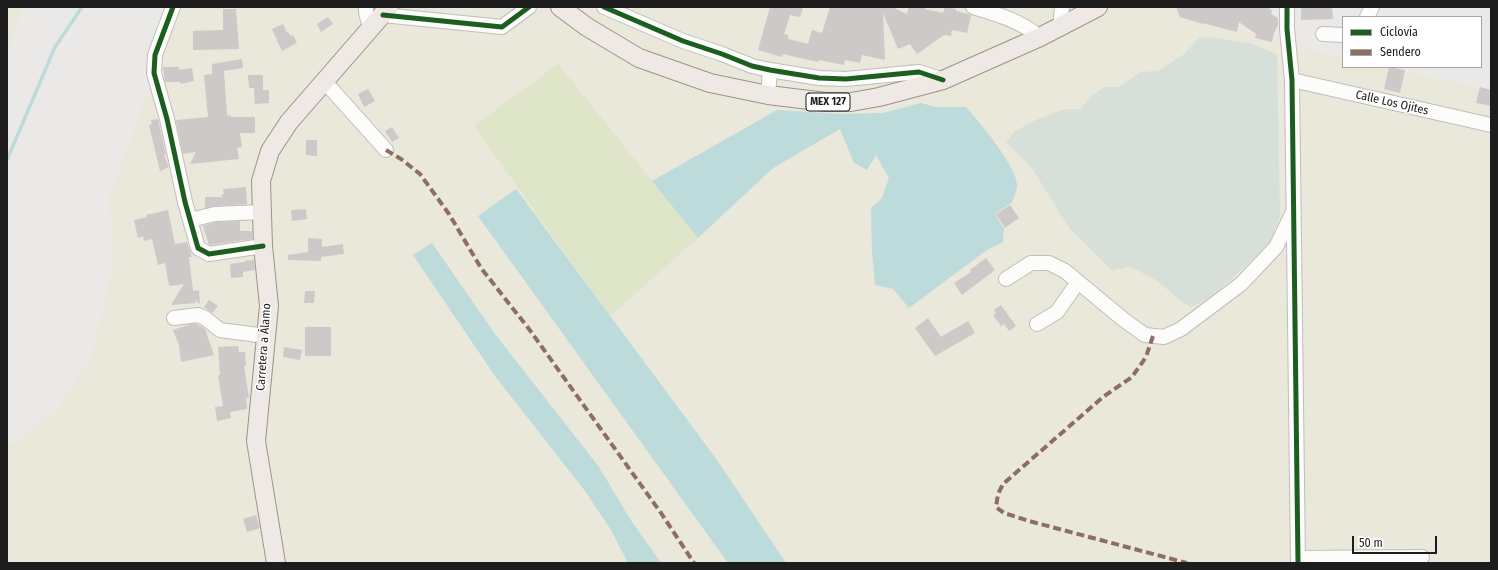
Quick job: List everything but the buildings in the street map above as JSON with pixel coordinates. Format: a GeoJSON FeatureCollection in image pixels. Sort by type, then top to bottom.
{"type":"FeatureCollection","features":[{"type":"Feature","properties":{"kind":"main road","name":"MEX 127"},"geometry":{"type":"LineString","coordinates":[[560,7],[587,27],[640,58],[710,83],[768,95],[826,102],[851,102],[879,97],[943,80],[1060,28],[1098,7]]}},
{"type":"Feature","properties":{"kind":"main road","name":"Carretera a Álamo"},"geometry":{"type":"LineString","coordinates":[[276,563],[256,441],[269,306],[263,246],[261,181],[270,151],[289,122],[386,11]]}},
{"type":"Feature","properties":{"kind":"street"},"geometry":{"type":"LineString","coordinates":[[173,7],[155,55],[154,73],[167,119],[185,202],[198,248],[209,254],[263,246]]}},
{"type":"Feature","properties":{"kind":"street"},"geometry":{"type":"LineString","coordinates":[[366,7],[370,29]]}},
{"type":"Feature","properties":{"kind":"street"},"geometry":{"type":"LineString","coordinates":[[386,11],[502,27],[529,7]]}},
{"type":"Feature","properties":{"kind":"street"},"geometry":{"type":"LineString","coordinates":[[604,7],[683,41],[752,66],[770,70],[819,78],[846,79],[919,72],[943,80]]}},
{"type":"Feature","properties":{"kind":"street"},"geometry":{"type":"LineString","coordinates":[[973,7],[1007,17],[1026,26],[1040,37]]}},
{"type":"Feature","properties":{"kind":"street"},"geometry":{"type":"LineString","coordinates":[[1060,28],[1062,7]]}},
{"type":"Feature","properties":{"kind":"street"},"geometry":{"type":"LineString","coordinates":[[1287,7],[1287,29],[1292,80],[1298,560],[1422,558]]}},
{"type":"Feature","properties":{"kind":"street"},"geometry":{"type":"LineString","coordinates":[[1368,16],[1372,7]]}},
{"type":"Feature","properties":{"kind":"street"},"geometry":{"type":"LineString","coordinates":[[1323,34],[1342,35]]}},
{"type":"Feature","properties":{"kind":"street"},"geometry":{"type":"LineString","coordinates":[[768,95],[770,70]]}},
{"type":"Feature","properties":{"kind":"street","name":"Calle Los Ojites"},"geometry":{"type":"LineString","coordinates":[[1292,80],[1491,125]]}},
{"type":"Feature","properties":{"kind":"street"},"geometry":{"type":"LineString","coordinates":[[325,82],[386,150]]}},
{"type":"Feature","properties":{"kind":"street"},"geometry":{"type":"LineString","coordinates":[[190,220],[215,214],[262,212]]}},
{"type":"Feature","properties":{"kind":"street"},"geometry":{"type":"LineString","coordinates":[[1006,279],[1031,264],[1049,263],[1065,272],[1124,320],[1145,335],[1164,337],[1180,329],[1241,284],[1276,247],[1293,212]]}},
{"type":"Feature","properties":{"kind":"street"},"geometry":{"type":"LineString","coordinates":[[1037,324],[1057,312],[1078,282]]}},
{"type":"Feature","properties":{"kind":"street"},"geometry":{"type":"LineString","coordinates":[[174,318],[198,315],[205,318],[220,330],[266,336]]}},
{"type":"Feature","properties":{"kind":"shaded area"},"geometry":{"type":"Polygon","coordinates":[[[7,7],[23,7],[7,53],[7,7]]]}},
{"type":"Feature","properties":{"kind":"shaded area"},"geometry":{"type":"Polygon","coordinates":[[[179,7],[1170,7],[1278,42],[1342,57],[1342,68],[1389,68],[1491,90],[1491,563],[7,563],[7,445],[19,439],[58,408],[91,357],[113,264],[109,198],[179,7]]]}},
{"type":"Feature","properties":{"kind":"shaded area"},"geometry":{"type":"Polygon","coordinates":[[[1210,37],[1252,44],[1277,54],[1280,217],[1270,241],[1247,265],[1208,299],[1191,307],[1156,280],[1129,266],[1112,271],[1070,229],[1030,165],[1006,142],[1015,131],[1038,119],[1065,109],[1080,109],[1092,96],[1105,87],[1119,87],[1140,72],[1158,71],[1183,55],[1199,38],[1210,37]]]}},
{"type":"Feature","properties":{"kind":"green space"},"geometry":{"type":"Polygon","coordinates":[[[558,64],[698,238],[610,316],[474,126],[558,64]]]}},
{"type":"Feature","properties":{"kind":"water"},"geometry":{"type":"Polygon","coordinates":[[[921,103],[936,107],[966,107],[1004,155],[1015,175],[1017,186],[1012,202],[995,214],[1004,229],[1003,242],[987,250],[909,308],[893,289],[875,285],[872,251],[871,208],[882,198],[889,178],[876,155],[867,170],[854,163],[840,129],[773,168],[698,238],[652,181],[777,110],[841,114],[883,113],[921,103]]]}},
{"type":"Feature","properties":{"kind":"water"},"geometry":{"type":"Polygon","coordinates":[[[516,189],[717,460],[786,563],[728,563],[478,216],[516,189]]]}},
{"type":"Feature","properties":{"kind":"water"},"geometry":{"type":"Polygon","coordinates":[[[432,243],[495,334],[599,467],[632,522],[661,563],[628,563],[611,530],[585,491],[495,376],[413,255],[432,243]]]}},
{"type":"Feature","properties":{"kind":"waterway"},"geometry":{"type":"LineString","coordinates":[[7,160],[55,47],[82,7]]}},
{"type":"Feature","properties":{"kind":"marked path"},"geometry":{"type":"LineString","coordinates":[[386,150],[401,159],[420,174],[449,214],[481,268],[529,329],[661,513],[694,563]]}},
{"type":"Feature","properties":{"kind":"marked path"},"geometry":{"type":"LineString","coordinates":[[1153,336],[1146,357],[1132,377],[1103,397],[1003,484],[998,494],[996,507],[1004,513],[1029,521],[1187,563]]}},
{"type":"Feature","properties":{"kind":"cycle path"},"geometry":{"type":"LineString","coordinates":[[173,7],[155,55],[154,73],[167,119],[185,202],[198,248],[209,254],[263,246]]}},
{"type":"Feature","properties":{"kind":"cycle path"},"geometry":{"type":"LineString","coordinates":[[383,15],[502,27],[529,7]]}},
{"type":"Feature","properties":{"kind":"cycle path"},"geometry":{"type":"LineString","coordinates":[[604,7],[683,41],[752,66],[770,70],[819,78],[846,79],[919,72],[943,80]]}},
{"type":"Feature","properties":{"kind":"cycle path"},"geometry":{"type":"LineString","coordinates":[[1287,7],[1287,29],[1292,80],[1298,563]]}}]}
